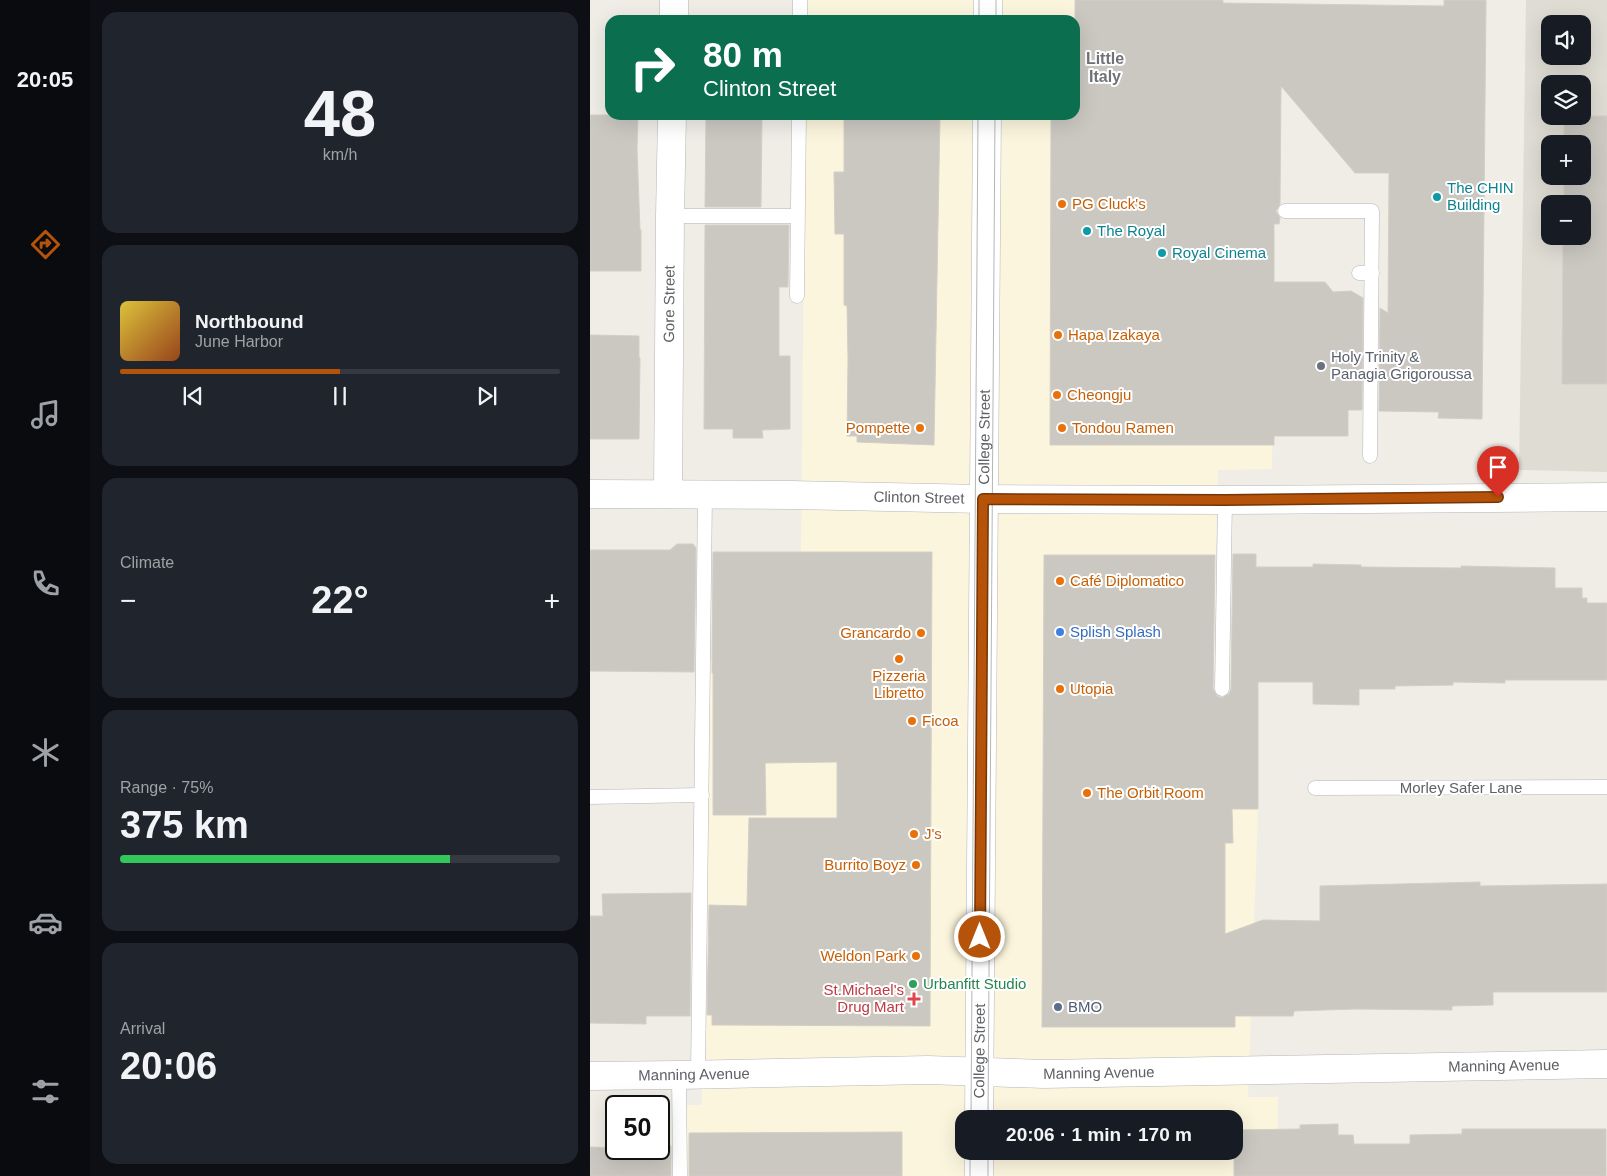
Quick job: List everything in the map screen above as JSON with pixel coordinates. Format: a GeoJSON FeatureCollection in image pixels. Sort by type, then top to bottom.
{"type":"FeatureCollection","features":[{"type":"Feature","properties":{"kind":"street"},"geometry":{"type":"LineString","coordinates":[[674,0],[674,15]]}},
{"type":"Feature","properties":{"kind":"street"},"geometry":{"type":"LineString","coordinates":[[988,0],[988,15]]}},
{"type":"Feature","properties":{"kind":"street","name":"Gore Street"},"geometry":{"type":"LineString","coordinates":[[668,494],[672,120]]}},
{"type":"Feature","properties":{"kind":"street","name":"College Street"},"geometry":{"type":"LineString","coordinates":[[979,1110],[987,120]]}},
{"type":"Feature","properties":{"kind":"street","name":"Clinton Street"},"geometry":{"type":"LineString","coordinates":[[590,494],[1225,500],[1607,497]]}},
{"type":"Feature","properties":{"kind":"street","name":"Manning Avenue"},"geometry":{"type":"LineString","coordinates":[[590,1076],[928,1070],[1043,1074],[1607,1064]]}},
{"type":"Feature","properties":{"kind":"street"},"geometry":{"type":"LineString","coordinates":[[979,1160],[979,1176]]}},
{"type":"Feature","properties":{"kind":"lane"},"geometry":{"type":"LineString","coordinates":[[800,0],[800,15]]}},
{"type":"Feature","properties":{"kind":"lane"},"geometry":{"type":"LineString","coordinates":[[797,296],[799,120]]}},
{"type":"Feature","properties":{"kind":"lane"},"geometry":{"type":"LineString","coordinates":[[1285,211],[1372,211],[1366,273],[1370,456]]}},
{"type":"Feature","properties":{"kind":"lane"},"geometry":{"type":"LineString","coordinates":[[670,216],[797,216]]}},
{"type":"Feature","properties":{"kind":"lane"},"geometry":{"type":"LineString","coordinates":[[680,1176],[689,1075],[702,795],[705,495]]}},
{"type":"Feature","properties":{"kind":"lane"},"geometry":{"type":"LineString","coordinates":[[1222,689],[1225,500]]}},
{"type":"Feature","properties":{"kind":"lane","name":"Morley Safer Lane"},"geometry":{"type":"LineString","coordinates":[[1315,788],[1607,786]]}},
{"type":"Feature","properties":{"kind":"lane"},"geometry":{"type":"LineString","coordinates":[[590,797],[702,795]]}},
{"type":"Feature","properties":{"kind":"shaded area"},"geometry":{"type":"Polygon","coordinates":[[[806,0],[1224,0],[1224,135],[1280,135],[1279,224],[1274,225],[1272,469],[1218,470],[1212,698],[1258,703],[1258,809],[1248,1097],[1278,1097],[1278,1176],[683,1176],[683,1105],[702,1105],[702,795],[709,660],[796,658],[801,552],[805,120],[1080,120],[1080,15],[806,15],[806,0]]]}},
{"type":"Feature","properties":{"kind":"shaded area"},"geometry":{"type":"Polygon","coordinates":[[[1526,0],[1607,0],[1607,472],[1519,470],[1526,0]]]}},
{"type":"Feature","properties":{"kind":"building"},"geometry":{"type":"Polygon","coordinates":[[[1075,0],[1223,0],[1223,3],[1444,6],[1444,0],[1486,0],[1482,419],[1438,418],[1439,412],[1379,411],[1380,308],[1388,313],[1389,173],[1355,173],[1281,86],[1280,204],[1276,211],[1280,218],[1279,224],[1274,224],[1274,282],[1325,282],[1333,292],[1351,291],[1363,298],[1362,410],[1348,410],[1348,436],[1274,436],[1274,445],[1050,445],[1051,120],[1080,120],[1080,15],[1075,15],[1075,0]]]}},
{"type":"Feature","properties":{"kind":"building"},"geometry":{"type":"Polygon","coordinates":[[[590,115],[605,115],[605,120],[638,120],[641,271],[590,271],[590,115]]]}},
{"type":"Feature","properties":{"kind":"building"},"geometry":{"type":"Polygon","coordinates":[[[1591,116],[1607,116],[1607,384],[1562,384],[1563,245],[1591,245],[1591,195],[1564,195],[1564,185],[1591,185],[1591,135],[1564,135],[1564,125],[1591,125],[1591,116]]]}},
{"type":"Feature","properties":{"kind":"building"},"geometry":{"type":"Polygon","coordinates":[[[706,120],[762,120],[761,207],[705,207],[706,120]]]}},
{"type":"Feature","properties":{"kind":"building"},"geometry":{"type":"Polygon","coordinates":[[[844,120],[940,120],[934,445],[857,442],[857,436],[847,436],[848,359],[847,306],[844,305],[844,234],[835,234],[834,172],[844,172],[844,120]]]}},
{"type":"Feature","properties":{"kind":"building"},"geometry":{"type":"Polygon","coordinates":[[[705,225],[789,225],[788,287],[779,287],[779,356],[790,356],[790,429],[762,430],[763,438],[733,438],[733,429],[704,429],[705,225]]]}},
{"type":"Feature","properties":{"kind":"building"},"geometry":{"type":"Polygon","coordinates":[[[590,335],[639,336],[639,439],[590,439],[590,335]]]}},
{"type":"Feature","properties":{"kind":"building"},"geometry":{"type":"Polygon","coordinates":[[[677,544],[693,544],[696,548],[694,672],[590,671],[590,550],[670,550],[677,544]]]}},
{"type":"Feature","properties":{"kind":"building"},"geometry":{"type":"Polygon","coordinates":[[[713,552],[932,552],[930,1026],[712,1025],[712,1015],[707,1015],[709,905],[747,906],[749,818],[837,818],[837,762],[765,763],[766,815],[713,815],[713,552]]]}},
{"type":"Feature","properties":{"kind":"building"},"geometry":{"type":"Polygon","coordinates":[[[1233,554],[1256,554],[1256,567],[1313,567],[1313,564],[1361,565],[1361,567],[1461,568],[1461,566],[1555,568],[1555,588],[1582,588],[1582,598],[1587,598],[1587,603],[1607,603],[1607,680],[1505,680],[1505,683],[1453,682],[1453,685],[1395,686],[1395,689],[1359,689],[1359,705],[1313,704],[1313,682],[1258,682],[1258,809],[1232,809],[1233,843],[1225,843],[1225,934],[1263,920],[1320,921],[1320,886],[1480,882],[1480,886],[1607,884],[1607,992],[1493,992],[1493,1005],[1452,1006],[1452,1010],[1355,1009],[1294,1011],[1293,1016],[1235,1016],[1235,1027],[1042,1027],[1044,555],[1215,555],[1213,689],[1217,696],[1222,698],[1229,694],[1231,689],[1233,554]]]}},
{"type":"Feature","properties":{"kind":"building"},"geometry":{"type":"Polygon","coordinates":[[[691,893],[690,1016],[646,1016],[646,1024],[590,1023],[590,916],[603,916],[602,894],[691,893]]]}},
{"type":"Feature","properties":{"kind":"building"},"geometry":{"type":"Polygon","coordinates":[[[1338,1124],[1338,1135],[1353,1135],[1354,1144],[1410,1144],[1410,1135],[1462,1134],[1462,1129],[1606,1129],[1606,1176],[1234,1176],[1234,1160],[1243,1160],[1243,1130],[1300,1129],[1300,1125],[1338,1124]]]}},
{"type":"Feature","properties":{"kind":"building"},"geometry":{"type":"Polygon","coordinates":[[[902,1132],[902,1176],[689,1176],[689,1133],[902,1132]]]}},
{"type":"Feature","properties":{"kind":"building"},"geometry":{"type":"Polygon","coordinates":[[[671,1146],[671,1176],[590,1176],[590,1147],[605,1147],[605,1160],[670,1160],[671,1146]]]}},
{"type":"Feature","properties":{"kind":"tram line"},"geometry":{"type":"LineString","coordinates":[[979,0],[979,15]]}},
{"type":"Feature","properties":{"kind":"tram line"},"geometry":{"type":"LineString","coordinates":[[996,0],[996,15]]}},
{"type":"Feature","properties":{"kind":"tram line"},"geometry":{"type":"LineString","coordinates":[[971,1110],[978,120]]}},
{"type":"Feature","properties":{"kind":"tram line"},"geometry":{"type":"LineString","coordinates":[[988,1110],[995,120]]}},
{"type":"Feature","properties":{"kind":"tram line"},"geometry":{"type":"LineString","coordinates":[[970,1160],[970,1176]]}},
{"type":"Feature","properties":{"kind":"tram line"},"geometry":{"type":"LineString","coordinates":[[988,1160],[988,1176]]}},
{"type":"Feature","properties":{"kind":"place","name":"The CHIN Building"},"geometry":{"type":"Point","coordinates":[1437,197]}},
{"type":"Feature","properties":{"kind":"place","name":"PG Cluck's"},"geometry":{"type":"Point","coordinates":[1062,204]}},
{"type":"Feature","properties":{"kind":"place","name":"The Royal"},"geometry":{"type":"Point","coordinates":[1087,231]}},
{"type":"Feature","properties":{"kind":"place","name":"Royal Cinema"},"geometry":{"type":"Point","coordinates":[1162,253]}},
{"type":"Feature","properties":{"kind":"place","name":"Hapa Izakaya"},"geometry":{"type":"Point","coordinates":[1058,335]}},
{"type":"Feature","properties":{"kind":"place","name":"Holy Trinity & Panagia Grigoroussa"},"geometry":{"type":"Point","coordinates":[1321,366]}},
{"type":"Feature","properties":{"kind":"place","name":"Cheongju"},"geometry":{"type":"Point","coordinates":[1057,395]}},
{"type":"Feature","properties":{"kind":"place","name":"Pompette"},"geometry":{"type":"Point","coordinates":[920,428]}},
{"type":"Feature","properties":{"kind":"place","name":"Tondou Ramen"},"geometry":{"type":"Point","coordinates":[1062,428]}},
{"type":"Feature","properties":{"kind":"place","name":"Café Diplomatico"},"geometry":{"type":"Point","coordinates":[1060,581]}},
{"type":"Feature","properties":{"kind":"place","name":"Splish Splash"},"geometry":{"type":"Point","coordinates":[1060,632]}},
{"type":"Feature","properties":{"kind":"place","name":"Grancardo"},"geometry":{"type":"Point","coordinates":[921,633]}},
{"type":"Feature","properties":{"kind":"place","name":"Pizzeria Libretto"},"geometry":{"type":"Point","coordinates":[899,659]}},
{"type":"Feature","properties":{"kind":"place","name":"Utopia"},"geometry":{"type":"Point","coordinates":[1060,689]}},
{"type":"Feature","properties":{"kind":"place","name":"Ficoa"},"geometry":{"type":"Point","coordinates":[912,721]}},
{"type":"Feature","properties":{"kind":"place","name":"The Orbit Room"},"geometry":{"type":"Point","coordinates":[1087,793]}},
{"type":"Feature","properties":{"kind":"place","name":"J's"},"geometry":{"type":"Point","coordinates":[914,834]}},
{"type":"Feature","properties":{"kind":"place","name":"Burrito Boyz"},"geometry":{"type":"Point","coordinates":[916,865]}},
{"type":"Feature","properties":{"kind":"place","name":"Weldon Park"},"geometry":{"type":"Point","coordinates":[916,956]}},
{"type":"Feature","properties":{"kind":"place","name":"Urbanfitt Studio"},"geometry":{"type":"Point","coordinates":[913,984]}},
{"type":"Feature","properties":{"kind":"place","name":"St.Michael's Drug Mart"},"geometry":{"type":"Point","coordinates":[914,999]}},
{"type":"Feature","properties":{"kind":"place","name":"BMO"},"geometry":{"type":"Point","coordinates":[1058,1007]}},
{"type":"Feature","properties":{"kind":"district","name":"Little Italy"},"geometry":{"type":"Point","coordinates":[1105,67]}},
{"type":"Feature","properties":{"kind":"route"},"geometry":{"type":"LineString","coordinates":[[980,937],[983,499],[1225,500],[1498,497]]}}]}
